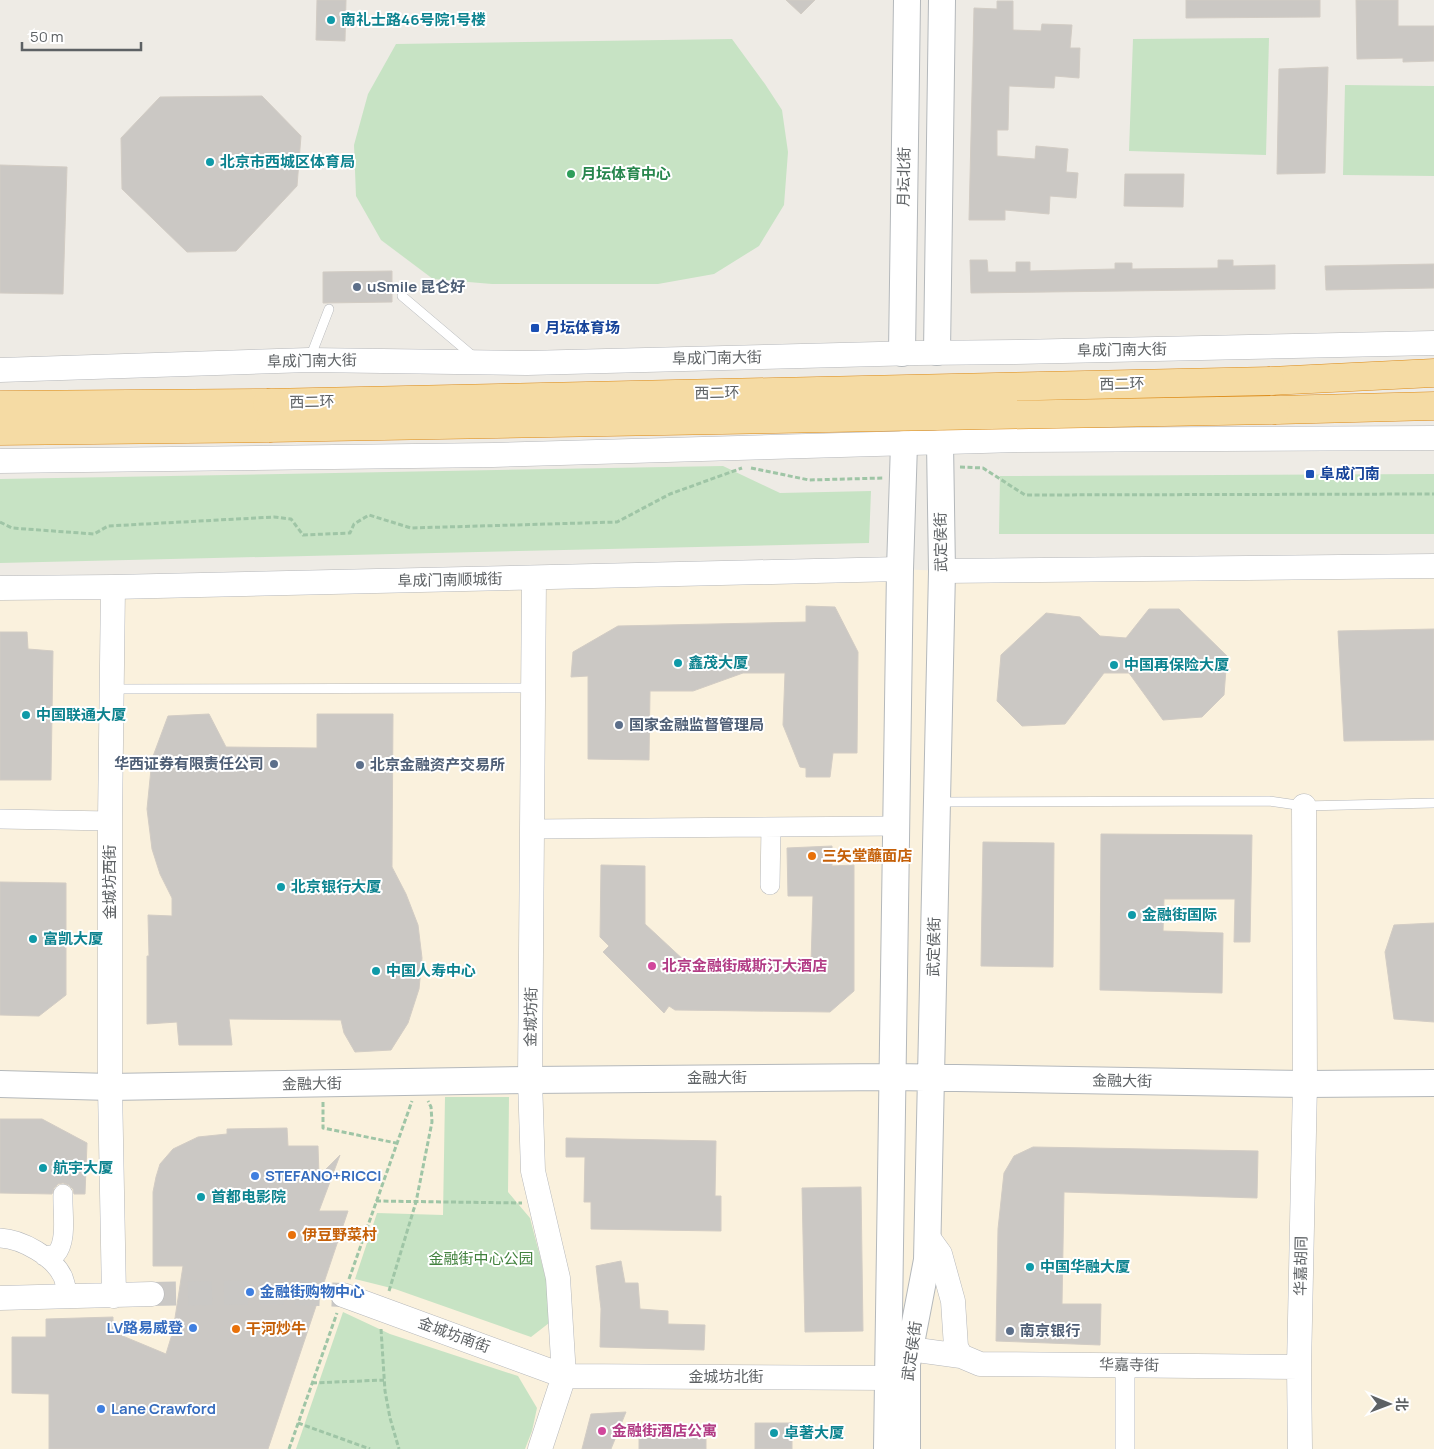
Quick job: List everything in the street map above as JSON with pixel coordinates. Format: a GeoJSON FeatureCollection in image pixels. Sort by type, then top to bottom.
{"type":"FeatureCollection","features":[{"type":"Feature","properties":{"kind":"highway","name":"西二环"},"geometry":{"type":"LineString","coordinates":[[0,405],[277,403],[1270,381],[1434,373]]}},
{"type":"Feature","properties":{"kind":"highway","name":"西二环"},"geometry":{"type":"LineString","coordinates":[[0,431],[279,428],[1434,406]]}},
{"type":"Feature","properties":{"kind":"main road","name":"月坛北街"},"geometry":{"type":"LineString","coordinates":[[902,353],[906,0]]}},
{"type":"Feature","properties":{"kind":"main road"},"geometry":{"type":"LineString","coordinates":[[937,352],[942,0]]}},
{"type":"Feature","properties":{"kind":"main road","name":"武定侯街"},"geometry":{"type":"LineString","coordinates":[[887,1449],[894,1077],[900,569],[904,444]]}},
{"type":"Feature","properties":{"kind":"main road","name":"武定侯街"},"geometry":{"type":"LineString","coordinates":[[907,1449],[907,1364],[927,1260],[942,571],[940,455]]}},
{"type":"Feature","properties":{"kind":"main road","name":"金融大街"},"geometry":{"type":"LineString","coordinates":[[0,1084],[110,1093],[418,1082],[894,1077],[1304,1084],[1434,1083]]}},
{"type":"Feature","properties":{"kind":"main road"},"geometry":{"type":"LineString","coordinates":[[0,1095],[110,1093]]}},
{"type":"Feature","properties":{"kind":"street","name":"阜成门南大街"},"geometry":{"type":"LineString","coordinates":[[0,370],[309,360],[527,363],[937,352],[1434,343]]}},
{"type":"Feature","properties":{"kind":"street"},"geometry":{"type":"LineString","coordinates":[[937,352],[940,455]]}},
{"type":"Feature","properties":{"kind":"street"},"geometry":{"type":"LineString","coordinates":[[1016,352],[1018,440]]}},
{"type":"Feature","properties":{"kind":"street"},"geometry":{"type":"LineString","coordinates":[[902,353],[904,444]]}},
{"type":"Feature","properties":{"kind":"street"},"geometry":{"type":"LineString","coordinates":[[0,461],[493,455],[904,444],[940,455],[1018,440],[1434,438]]}},
{"type":"Feature","properties":{"kind":"street"},"geometry":{"type":"LineString","coordinates":[[942,571],[1434,566]]}},
{"type":"Feature","properties":{"kind":"street","name":"阜成门南顺城街"},"geometry":{"type":"LineString","coordinates":[[0,588],[113,588],[900,569]]}},
{"type":"Feature","properties":{"kind":"street","name":"金城坊街"},"geometry":{"type":"LineString","coordinates":[[534,578],[530,1080],[533,1171],[558,1278],[564,1376],[540,1449]]}},
{"type":"Feature","properties":{"kind":"street","name":"金城坊西街"},"geometry":{"type":"LineString","coordinates":[[113,588],[110,821],[110,1093],[114,1296]]}},
{"type":"Feature","properties":{"kind":"street","name":"华嘉胡同"},"geometry":{"type":"LineString","coordinates":[[1300,1449],[1299,1367],[1304,1084],[1304,806]]}},
{"type":"Feature","properties":{"kind":"street"},"geometry":{"type":"LineString","coordinates":[[0,820],[110,821]]}},
{"type":"Feature","properties":{"kind":"street"},"geometry":{"type":"LineString","coordinates":[[533,829],[897,826]]}},
{"type":"Feature","properties":{"kind":"street"},"geometry":{"type":"LineString","coordinates":[[770,885],[771,827]]}},
{"type":"Feature","properties":{"kind":"street"},"geometry":{"type":"LineString","coordinates":[[44,1256],[56,1254],[61,1247],[63,1238],[63,1194]]}},
{"type":"Feature","properties":{"kind":"street"},"geometry":{"type":"LineString","coordinates":[[927,1236],[940,1254],[953,1301],[956,1347],[961,1356]]}},
{"type":"Feature","properties":{"kind":"street"},"geometry":{"type":"LineString","coordinates":[[0,1238],[16,1240],[26,1244],[44,1256],[62,1276],[68,1296]]}},
{"type":"Feature","properties":{"kind":"street"},"geometry":{"type":"LineString","coordinates":[[0,1298],[152,1294]]}},
{"type":"Feature","properties":{"kind":"street","name":"金城坊南街"},"geometry":{"type":"LineString","coordinates":[[343,1295],[564,1376]]}},
{"type":"Feature","properties":{"kind":"street","name":"华嘉寺街"},"geometry":{"type":"LineString","coordinates":[[910,1349],[961,1356],[980,1364],[1299,1367]]}},
{"type":"Feature","properties":{"kind":"street"},"geometry":{"type":"LineString","coordinates":[[1124,1365],[1125,1449]]}},
{"type":"Feature","properties":{"kind":"street","name":"金城坊北街"},"geometry":{"type":"LineString","coordinates":[[564,1376],[888,1378]]}},
{"type":"Feature","properties":{"kind":"lane"},"geometry":{"type":"LineString","coordinates":[[402,296],[480,362]]}},
{"type":"Feature","properties":{"kind":"lane"},"geometry":{"type":"LineString","coordinates":[[309,360],[329,309]]}},
{"type":"Feature","properties":{"kind":"lane"},"geometry":{"type":"LineString","coordinates":[[112,689],[533,688]]}},
{"type":"Feature","properties":{"kind":"lane"},"geometry":{"type":"LineString","coordinates":[[938,802],[1269,801],[1304,806],[1434,804]]}},
{"type":"Feature","properties":{"kind":"path"},"geometry":{"type":"LineString","coordinates":[[940,455],[983,468],[1026,495],[1434,494]]}},
{"type":"Feature","properties":{"kind":"path"},"geometry":{"type":"LineString","coordinates":[[0,522],[12,528],[94,534],[108,526],[274,517],[291,519],[303,535],[350,533],[354,524],[369,515],[411,528],[617,522],[670,494],[745,467],[809,480],[878,479],[904,472]]}},
{"type":"Feature","properties":{"kind":"path"},"geometry":{"type":"LineString","coordinates":[[289,1449],[418,1082]]}},
{"type":"Feature","properties":{"kind":"path"},"geometry":{"type":"LineString","coordinates":[[399,1449],[390,1418],[380,1334],[384,1310],[416,1202],[432,1122],[431,1107],[418,1082]]}},
{"type":"Feature","properties":{"kind":"path"},"geometry":{"type":"LineString","coordinates":[[324,1084],[323,1128],[396,1143]]}},
{"type":"Feature","properties":{"kind":"path"},"geometry":{"type":"LineString","coordinates":[[376,1201],[540,1203]]}},
{"type":"Feature","properties":{"kind":"path"},"geometry":{"type":"LineString","coordinates":[[312,1383],[384,1380]]}},
{"type":"Feature","properties":{"kind":"path"},"geometry":{"type":"LineString","coordinates":[[298,1423],[370,1449]]}},
{"type":"Feature","properties":{"kind":"shaded area"},"geometry":{"type":"Polygon","coordinates":[[[1434,566],[1434,1449],[0,1449],[0,587],[900,569],[942,571],[1434,566]]]}},
{"type":"Feature","properties":{"kind":"green space"},"geometry":{"type":"Polygon","coordinates":[[[1269,38],[1266,155],[1129,151],[1133,39],[1269,38]]]}},
{"type":"Feature","properties":{"kind":"green space","name":"月坛体育中心"},"geometry":{"type":"Polygon","coordinates":[[[732,39],[782,110],[788,152],[784,205],[759,246],[714,274],[658,284],[492,284],[433,279],[381,240],[356,196],[354,145],[368,94],[396,44],[732,39]]]}},
{"type":"Feature","properties":{"kind":"green space"},"geometry":{"type":"Polygon","coordinates":[[[1345,85],[1434,86],[1434,176],[1343,175],[1345,85]]]}},
{"type":"Feature","properties":{"kind":"green space"},"geometry":{"type":"Polygon","coordinates":[[[723,466],[780,493],[871,491],[869,543],[0,563],[0,479],[723,466]]]}},
{"type":"Feature","properties":{"kind":"green space"},"geometry":{"type":"Polygon","coordinates":[[[1434,474],[1434,534],[999,534],[1000,476],[1434,474]]]}},
{"type":"Feature","properties":{"kind":"green space","name":"金融街中心公园"},"geometry":{"type":"Polygon","coordinates":[[[445,1097],[509,1097],[508,1192],[530,1218],[549,1291],[549,1323],[531,1337],[395,1289],[355,1279],[377,1213],[443,1215],[445,1097]]]}},
{"type":"Feature","properties":{"kind":"green space"},"geometry":{"type":"Polygon","coordinates":[[[343,1312],[390,1334],[518,1376],[537,1408],[532,1431],[525,1449],[296,1449],[343,1312]]]}},
{"type":"Feature","properties":{"kind":"building","name":"南礼士路46号院1号楼"},"geometry":{"type":"Polygon","coordinates":[[[317,0],[346,0],[345,41],[316,40],[317,0]]]}},
{"type":"Feature","properties":{"kind":"building"},"geometry":{"type":"Polygon","coordinates":[[[786,0],[815,0],[801,14],[786,0]]]}},
{"type":"Feature","properties":{"kind":"building"},"geometry":{"type":"Polygon","coordinates":[[[1186,0],[1320,0],[1320,17],[1186,18],[1186,0]]]}},
{"type":"Feature","properties":{"kind":"building"},"geometry":{"type":"Polygon","coordinates":[[[1356,0],[1398,0],[1398,26],[1434,26],[1434,61],[1403,62],[1403,58],[1357,59],[1356,0]]]}},
{"type":"Feature","properties":{"kind":"building"},"geometry":{"type":"Polygon","coordinates":[[[997,1],[1013,1],[1013,30],[1041,31],[1042,24],[1072,25],[1070,48],[1080,48],[1079,78],[1055,76],[1054,88],[1009,86],[1008,130],[997,130],[997,156],[1035,159],[1036,146],[1068,149],[1066,172],[1078,173],[1076,198],[1050,196],[1049,214],[1005,210],[1005,220],[969,220],[974,8],[997,9],[997,1]]]}},
{"type":"Feature","properties":{"kind":"building"},"geometry":{"type":"Polygon","coordinates":[[[1328,67],[1325,173],[1277,174],[1279,69],[1328,67]]]}},
{"type":"Feature","properties":{"kind":"building","name":"北京市西城区体育局"},"geometry":{"type":"Polygon","coordinates":[[[262,96],[301,136],[297,186],[236,251],[187,252],[122,189],[121,138],[160,97],[262,96]]]}},
{"type":"Feature","properties":{"kind":"building"},"geometry":{"type":"Polygon","coordinates":[[[0,165],[67,167],[63,294],[0,293],[0,165]]]}},
{"type":"Feature","properties":{"kind":"building"},"geometry":{"type":"Polygon","coordinates":[[[1125,174],[1184,174],[1183,207],[1124,206],[1125,174]]]}},
{"type":"Feature","properties":{"kind":"building"},"geometry":{"type":"Polygon","coordinates":[[[970,260],[987,260],[988,272],[1016,272],[1016,262],[1030,262],[1030,271],[1115,269],[1115,263],[1132,263],[1132,269],[1218,268],[1218,260],[1233,260],[1233,266],[1275,265],[1275,289],[971,293],[970,260]]]}},
{"type":"Feature","properties":{"kind":"building"},"geometry":{"type":"Polygon","coordinates":[[[1434,264],[1434,288],[1326,290],[1325,266],[1434,264]]]}},
{"type":"Feature","properties":{"kind":"building","name":"uSmile 昆仑好"},"geometry":{"type":"Polygon","coordinates":[[[392,271],[392,302],[323,303],[323,272],[392,271]]]}},
{"type":"Feature","properties":{"kind":"building"},"geometry":{"type":"Polygon","coordinates":[[[806,606],[835,607],[858,652],[857,753],[833,753],[830,777],[806,777],[806,768],[800,767],[783,725],[785,673],[743,673],[693,691],[650,691],[649,760],[588,759],[588,676],[571,677],[573,652],[618,626],[806,622],[806,606]]]}},
{"type":"Feature","properties":{"kind":"building","name":"中国再保险大厦"},"geometry":{"type":"Polygon","coordinates":[[[1149,609],[1179,609],[1227,656],[1224,695],[1202,717],[1163,720],[1129,673],[1104,673],[1065,724],[1022,726],[997,701],[1001,655],[1046,613],[1080,617],[1100,636],[1126,638],[1149,609]]]}},
{"type":"Feature","properties":{"kind":"building"},"geometry":{"type":"Polygon","coordinates":[[[1434,629],[1434,740],[1344,741],[1338,631],[1434,629]]]}},
{"type":"Feature","properties":{"kind":"building","name":"中国联通大厦"},"geometry":{"type":"Polygon","coordinates":[[[0,632],[27,632],[28,649],[53,651],[51,780],[0,780],[0,632]]]}},
{"type":"Feature","properties":{"kind":"building","name":"北京银行大厦"},"geometry":{"type":"Polygon","coordinates":[[[209,714],[226,747],[317,748],[317,714],[393,714],[392,867],[406,894],[418,925],[422,958],[419,989],[408,1023],[391,1050],[355,1052],[344,1033],[341,1020],[229,1019],[232,1045],[179,1045],[177,1022],[147,1024],[148,915],[172,916],[172,898],[160,874],[152,849],[147,809],[152,759],[168,716],[209,714]]]}},
{"type":"Feature","properties":{"kind":"building","name":"金融街国际"},"geometry":{"type":"Polygon","coordinates":[[[1101,834],[1252,835],[1250,942],[1234,942],[1235,899],[1164,899],[1163,931],[1223,933],[1222,993],[1100,990],[1101,834]]]}},
{"type":"Feature","properties":{"kind":"building"},"geometry":{"type":"Polygon","coordinates":[[[983,842],[1054,843],[1053,967],[981,966],[983,842]]]}},
{"type":"Feature","properties":{"kind":"building"},"geometry":{"type":"Polygon","coordinates":[[[832,846],[832,866],[854,865],[854,991],[830,1012],[675,1010],[669,1006],[664,1013],[603,952],[609,946],[600,937],[601,865],[645,866],[645,924],[687,963],[811,964],[813,896],[788,896],[787,848],[832,846]]]}},
{"type":"Feature","properties":{"kind":"building","name":"富凯大厦"},"geometry":{"type":"Polygon","coordinates":[[[0,882],[66,883],[66,995],[39,1016],[0,1015],[0,882]]]}},
{"type":"Feature","properties":{"kind":"building"},"geometry":{"type":"Polygon","coordinates":[[[1434,923],[1434,1022],[1394,1019],[1385,952],[1394,925],[1434,923]]]}},
{"type":"Feature","properties":{"kind":"building","name":"航宇大厦"},"geometry":{"type":"Polygon","coordinates":[[[0,1119],[42,1119],[87,1143],[85,1194],[74,1194],[73,1189],[69,1185],[63,1183],[58,1184],[54,1188],[52,1194],[0,1193],[0,1119]]]}},
{"type":"Feature","properties":{"kind":"building","name":"金融街购物中心"},"geometry":{"type":"Polygon","coordinates":[[[287,1128],[288,1146],[318,1146],[319,1176],[340,1155],[319,1211],[348,1211],[268,1449],[49,1449],[49,1394],[12,1393],[12,1337],[46,1337],[46,1319],[113,1317],[113,1332],[166,1354],[173,1331],[183,1266],[153,1266],[153,1192],[160,1164],[173,1149],[198,1137],[227,1134],[227,1129],[287,1128]]]}},
{"type":"Feature","properties":{"kind":"building"},"geometry":{"type":"Polygon","coordinates":[[[566,1138],[716,1141],[715,1196],[721,1196],[721,1231],[591,1229],[591,1202],[584,1202],[585,1157],[566,1157],[566,1138]]]}},
{"type":"Feature","properties":{"kind":"building","name":"中国华融大厦"},"geometry":{"type":"Polygon","coordinates":[[[1033,1147],[1258,1151],[1257,1198],[1064,1192],[1062,1304],[1101,1304],[1100,1345],[996,1341],[998,1229],[1004,1173],[1014,1156],[1033,1147]]]}},
{"type":"Feature","properties":{"kind":"building"},"geometry":{"type":"Polygon","coordinates":[[[861,1187],[863,1331],[805,1332],[802,1188],[861,1187]]]}},
{"type":"Feature","properties":{"kind":"building"},"geometry":{"type":"Polygon","coordinates":[[[621,1261],[625,1283],[638,1283],[640,1309],[668,1311],[668,1324],[705,1325],[704,1350],[600,1347],[601,1309],[596,1266],[621,1261]]]}},
{"type":"Feature","properties":{"kind":"building","name":"金融街酒店公寓"},"geometry":{"type":"Polygon","coordinates":[[[626,1412],[611,1449],[582,1449],[591,1414],[626,1412]]]}},
{"type":"Feature","properties":{"kind":"building","name":"卓著大厦"},"geometry":{"type":"Polygon","coordinates":[[[755,1423],[792,1423],[792,1449],[755,1449],[755,1423]]]}},
{"type":"Feature","properties":{"kind":"building"},"geometry":{"type":"Polygon","coordinates":[[[639,1425],[706,1426],[706,1449],[639,1449],[639,1425]]]}},
{"type":"Feature","properties":{"kind":"tunnel"},"geometry":{"type":"LineString","coordinates":[[152,1294],[272,1292],[343,1295]]}},
{"type":"Feature","properties":{"kind":"place","name":"南礼士路46号院1号楼"},"geometry":{"type":"Point","coordinates":[331,20]}},
{"type":"Feature","properties":{"kind":"place","name":"北京市西城区体育局"},"geometry":{"type":"Point","coordinates":[210,162]}},
{"type":"Feature","properties":{"kind":"place","name":"月坛体育中心"},"geometry":{"type":"Point","coordinates":[571,174]}},
{"type":"Feature","properties":{"kind":"place","name":"uSmile 昆仑好"},"geometry":{"type":"Point","coordinates":[357,287]}},
{"type":"Feature","properties":{"kind":"place","name":"月坛体育场"},"geometry":{"type":"Point","coordinates":[535,328]}},
{"type":"Feature","properties":{"kind":"place","name":"阜成门南"},"geometry":{"type":"Point","coordinates":[1310,474]}},
{"type":"Feature","properties":{"kind":"place","name":"鑫茂大厦"},"geometry":{"type":"Point","coordinates":[678,663]}},
{"type":"Feature","properties":{"kind":"place","name":"中国再保险大厦"},"geometry":{"type":"Point","coordinates":[1114,665]}},
{"type":"Feature","properties":{"kind":"place","name":"中国联通大厦"},"geometry":{"type":"Point","coordinates":[26,715]}},
{"type":"Feature","properties":{"kind":"place","name":"国家金融监督管理局"},"geometry":{"type":"Point","coordinates":[619,725]}},
{"type":"Feature","properties":{"kind":"place","name":"华西证券有限责任公司"},"geometry":{"type":"Point","coordinates":[274,764]}},
{"type":"Feature","properties":{"kind":"place","name":"北京金融资产交易所"},"geometry":{"type":"Point","coordinates":[360,765]}},
{"type":"Feature","properties":{"kind":"place","name":"三矢堂蘸面店"},"geometry":{"type":"Point","coordinates":[812,856]}},
{"type":"Feature","properties":{"kind":"place","name":"北京银行大厦"},"geometry":{"type":"Point","coordinates":[281,887]}},
{"type":"Feature","properties":{"kind":"place","name":"金融街国际"},"geometry":{"type":"Point","coordinates":[1132,915]}},
{"type":"Feature","properties":{"kind":"place","name":"富凯大厦"},"geometry":{"type":"Point","coordinates":[33,939]}},
{"type":"Feature","properties":{"kind":"place","name":"北京金融街威斯汀大酒店"},"geometry":{"type":"Point","coordinates":[652,966]}},
{"type":"Feature","properties":{"kind":"place","name":"中国人寿中心"},"geometry":{"type":"Point","coordinates":[376,971]}},
{"type":"Feature","properties":{"kind":"place","name":"航宇大厦"},"geometry":{"type":"Point","coordinates":[43,1168]}},
{"type":"Feature","properties":{"kind":"place","name":"STEFANO+RICCI"},"geometry":{"type":"Point","coordinates":[255,1176]}},
{"type":"Feature","properties":{"kind":"place","name":"首都电影院"},"geometry":{"type":"Point","coordinates":[201,1197]}},
{"type":"Feature","properties":{"kind":"place","name":"伊豆野菜村"},"geometry":{"type":"Point","coordinates":[292,1235]}},
{"type":"Feature","properties":{"kind":"place","name":"中国华融大厦"},"geometry":{"type":"Point","coordinates":[1030,1267]}},
{"type":"Feature","properties":{"kind":"place","name":"金融街购物中心"},"geometry":{"type":"Point","coordinates":[250,1292]}},
{"type":"Feature","properties":{"kind":"place","name":"LV路易威登"},"geometry":{"type":"Point","coordinates":[193,1328]}},
{"type":"Feature","properties":{"kind":"place","name":"干河炒牛"},"geometry":{"type":"Point","coordinates":[236,1329]}},
{"type":"Feature","properties":{"kind":"place","name":"南京银行"},"geometry":{"type":"Point","coordinates":[1010,1331]}},
{"type":"Feature","properties":{"kind":"place","name":"Lane Crawford"},"geometry":{"type":"Point","coordinates":[101,1409]}},
{"type":"Feature","properties":{"kind":"place","name":"金融街酒店公寓"},"geometry":{"type":"Point","coordinates":[602,1431]}},
{"type":"Feature","properties":{"kind":"place","name":"卓著大厦"},"geometry":{"type":"Point","coordinates":[774,1433]}}]}
